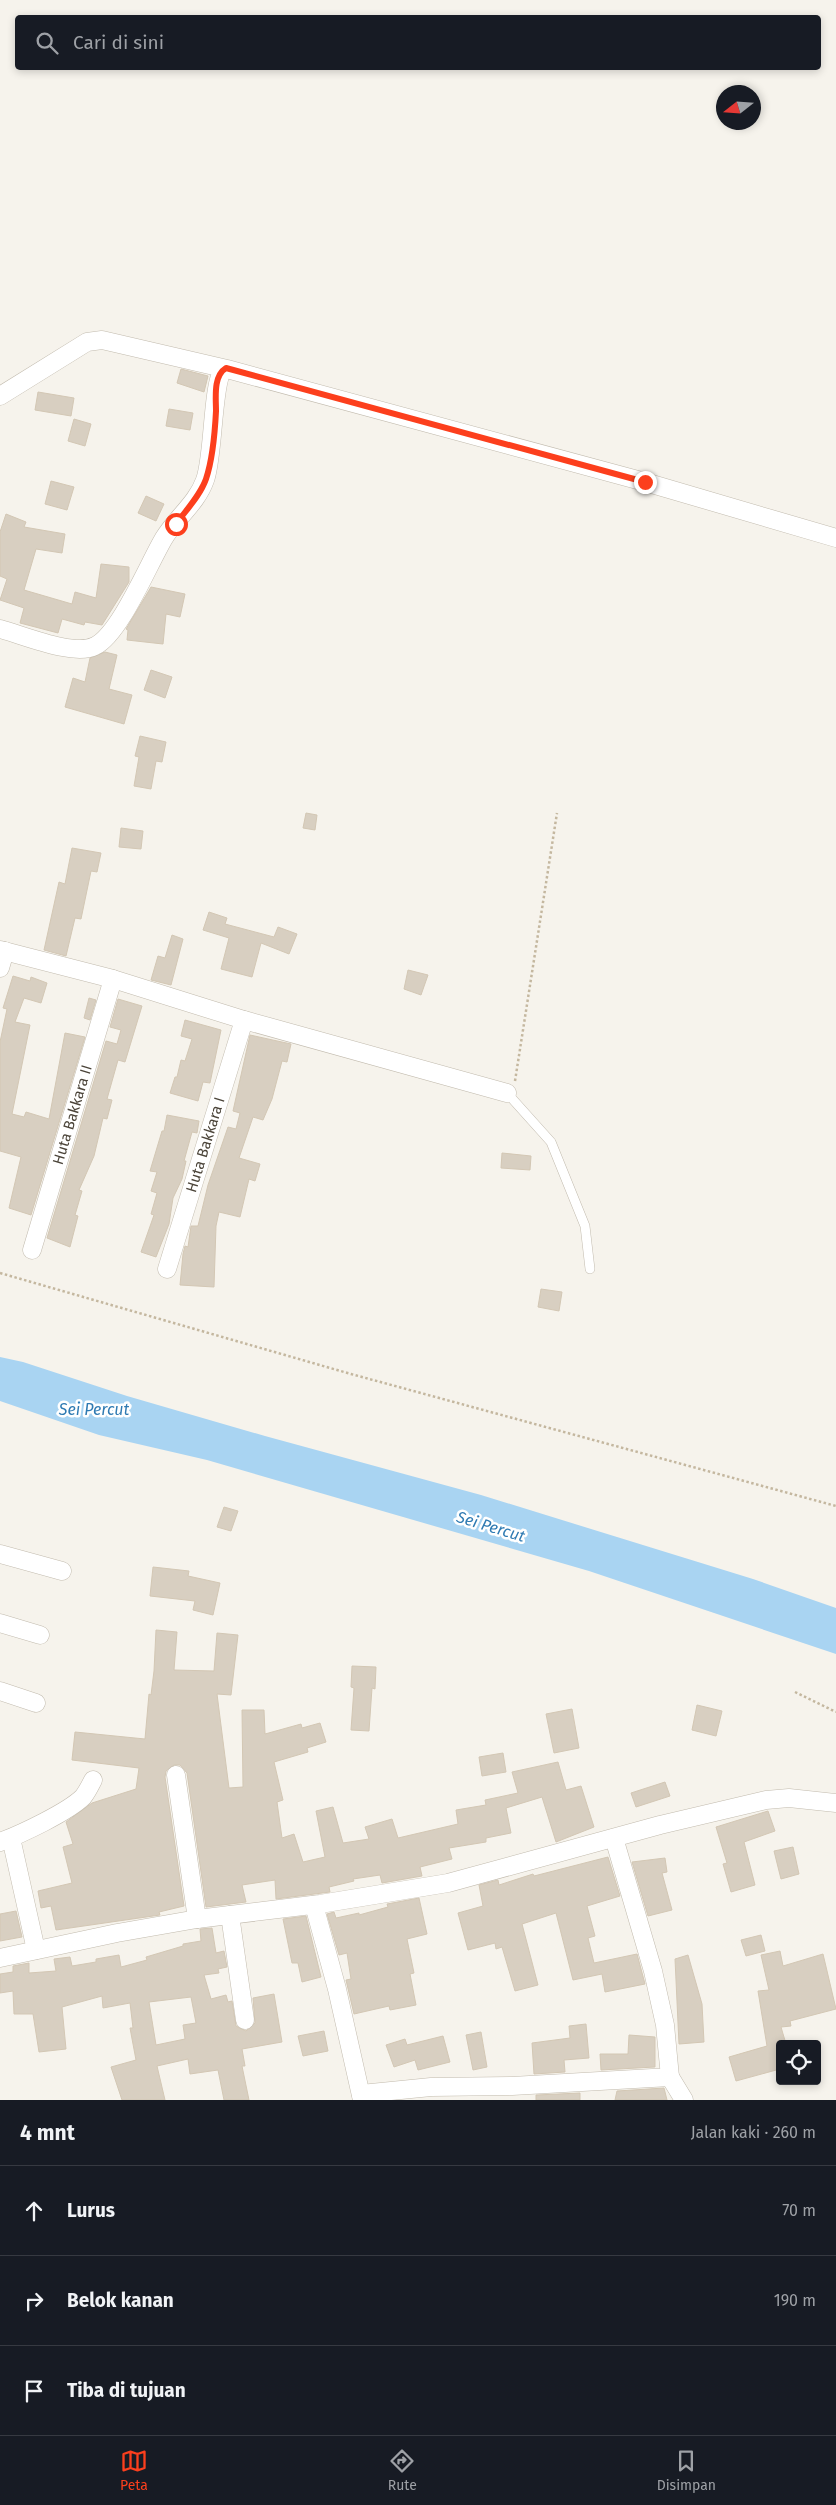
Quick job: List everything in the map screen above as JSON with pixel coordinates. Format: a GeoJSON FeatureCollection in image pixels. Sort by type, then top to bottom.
{"type":"FeatureCollection","features":[{"type":"Feature","properties":{"kind":"street"},"geometry":{"type":"LineString","coordinates":[[0,396],[87,342],[96,339],[224,369],[645,482],[836,538]]}},
{"type":"Feature","properties":{"kind":"street"},"geometry":{"type":"LineString","coordinates":[[0,629],[78,650],[96,646],[111,633],[165,537],[191,505],[206,479],[215,425],[217,385],[224,369]]}},
{"type":"Feature","properties":{"kind":"street"},"geometry":{"type":"LineString","coordinates":[[0,968],[2,950],[113,979],[244,1020],[507,1093]]}},
{"type":"Feature","properties":{"kind":"street","name":"Huta Bakkara II"},"geometry":{"type":"LineString","coordinates":[[32,1250],[113,979]]}},
{"type":"Feature","properties":{"kind":"street","name":"Huta Bakkara I"},"geometry":{"type":"LineString","coordinates":[[167,1269],[244,1020]]}},
{"type":"Feature","properties":{"kind":"street"},"geometry":{"type":"LineString","coordinates":[[0,1554],[62,1571]]}},
{"type":"Feature","properties":{"kind":"street"},"geometry":{"type":"LineString","coordinates":[[0,1623],[40,1635]]}},
{"type":"Feature","properties":{"kind":"street"},"geometry":{"type":"LineString","coordinates":[[0,1691],[36,1703]]}},
{"type":"Feature","properties":{"kind":"street"},"geometry":{"type":"LineString","coordinates":[[176,1775],[197,1919]]}},
{"type":"Feature","properties":{"kind":"street"},"geometry":{"type":"LineString","coordinates":[[36,1950],[5,1840],[22,1834],[76,1803],[84,1796],[93,1780]]}},
{"type":"Feature","properties":{"kind":"street"},"geometry":{"type":"LineString","coordinates":[[0,1958],[197,1919],[314,1905],[448,1883],[614,1838],[766,1800],[789,1798],[836,1803]]}},
{"type":"Feature","properties":{"kind":"street"},"geometry":{"type":"LineString","coordinates":[[614,1838],[653,1970],[665,2025],[670,2077],[684,2100]]}},
{"type":"Feature","properties":{"kind":"street"},"geometry":{"type":"LineString","coordinates":[[314,1905],[337,1989],[362,2097],[431,2087],[512,2086],[648,2080],[670,2077]]}},
{"type":"Feature","properties":{"kind":"street"},"geometry":{"type":"LineString","coordinates":[[230,1915],[245,2020]]}},
{"type":"Feature","properties":{"kind":"lane"},"geometry":{"type":"LineString","coordinates":[[507,1093],[551,1142],[585,1226],[590,1269]]}},
{"type":"Feature","properties":{"kind":"path"},"geometry":{"type":"LineString","coordinates":[[507,1093],[514,1083],[522,1046],[557,813]]}},
{"type":"Feature","properties":{"kind":"path"},"geometry":{"type":"LineString","coordinates":[[0,1273],[351,1374],[836,1506]]}},
{"type":"Feature","properties":{"kind":"path"},"geometry":{"type":"LineString","coordinates":[[795,1692],[836,1712]]}},
{"type":"Feature","properties":{"kind":"water","name":"Sei Percut"},"geometry":{"type":"Polygon","coordinates":[[[0,1357],[23,1362],[127,1396],[265,1436],[481,1495],[753,1579],[836,1608],[836,1654],[589,1571],[207,1460],[99,1435],[0,1401],[0,1357]]]}},
{"type":"Feature","properties":{"kind":"building"},"geometry":{"type":"Polygon","coordinates":[[[181,369],[208,376],[204,392],[177,383],[181,369]]]}},
{"type":"Feature","properties":{"kind":"building"},"geometry":{"type":"Polygon","coordinates":[[[38,392],[74,398],[71,416],[35,410],[38,392]]]}},
{"type":"Feature","properties":{"kind":"building"},"geometry":{"type":"Polygon","coordinates":[[[169,409],[193,413],[190,430],[166,426],[169,409]]]}},
{"type":"Feature","properties":{"kind":"building"},"geometry":{"type":"Polygon","coordinates":[[[74,419],[91,424],[85,446],[68,441],[74,419]]]}},
{"type":"Feature","properties":{"kind":"building"},"geometry":{"type":"Polygon","coordinates":[[[51,481],[74,487],[67,510],[45,504],[51,481]]]}},
{"type":"Feature","properties":{"kind":"building"},"geometry":{"type":"Polygon","coordinates":[[[146,496],[164,504],[156,521],[138,513],[146,496]]]}},
{"type":"Feature","properties":{"kind":"building"},"geometry":{"type":"Polygon","coordinates":[[[6,514],[26,522],[24,527],[65,534],[62,553],[36,549],[24,590],[72,604],[75,592],[96,598],[101,564],[129,567],[129,582],[102,625],[85,622],[84,625],[62,619],[58,633],[20,623],[24,608],[0,600],[7,579],[0,576],[0,532],[6,514]]]}},
{"type":"Feature","properties":{"kind":"building"},"geometry":{"type":"Polygon","coordinates":[[[151,587],[185,594],[180,617],[166,614],[163,644],[127,640],[128,630],[126,629],[151,587]]]}},
{"type":"Feature","properties":{"kind":"building"},"geometry":{"type":"Polygon","coordinates":[[[105,652],[117,655],[109,689],[132,695],[124,724],[65,707],[73,678],[85,682],[90,658],[105,652]]]}},
{"type":"Feature","properties":{"kind":"building"},"geometry":{"type":"Polygon","coordinates":[[[151,670],[172,677],[165,698],[144,690],[151,670]]]}},
{"type":"Feature","properties":{"kind":"building"},"geometry":{"type":"Polygon","coordinates":[[[140,736],[166,742],[162,762],[156,761],[151,789],[134,786],[139,757],[135,756],[140,736]]]}},
{"type":"Feature","properties":{"kind":"building"},"geometry":{"type":"Polygon","coordinates":[[[306,813],[317,815],[315,830],[303,828],[306,813]]]}},
{"type":"Feature","properties":{"kind":"building"},"geometry":{"type":"Polygon","coordinates":[[[121,828],[143,831],[141,849],[119,847],[121,828]]]}},
{"type":"Feature","properties":{"kind":"building"},"geometry":{"type":"Polygon","coordinates":[[[72,848],[101,853],[97,872],[91,871],[81,919],[75,918],[66,956],[44,950],[59,882],[65,884],[72,848]]]}},
{"type":"Feature","properties":{"kind":"building"},"geometry":{"type":"Polygon","coordinates":[[[209,912],[227,918],[225,924],[274,937],[278,927],[297,934],[289,954],[261,943],[252,977],[221,969],[229,938],[203,930],[209,912]]]}},
{"type":"Feature","properties":{"kind":"building"},"geometry":{"type":"Polygon","coordinates":[[[172,935],[183,939],[171,985],[151,980],[158,956],[165,958],[172,935]]]}},
{"type":"Feature","properties":{"kind":"building"},"geometry":{"type":"Polygon","coordinates":[[[408,970],[428,975],[421,995],[404,989],[408,970]]]}},
{"type":"Feature","properties":{"kind":"building"},"geometry":{"type":"Polygon","coordinates":[[[13,976],[30,981],[31,977],[47,983],[41,1003],[24,998],[15,1022],[30,1025],[12,1114],[24,1117],[26,1112],[49,1119],[65,1033],[85,1037],[31,1215],[9,1208],[21,1157],[0,1151],[0,1042],[7,1009],[3,1008],[13,976]]]}},
{"type":"Feature","properties":{"kind":"building"},"geometry":{"type":"Polygon","coordinates":[[[89,998],[96,1000],[90,1020],[84,1018],[89,998]]]}},
{"type":"Feature","properties":{"kind":"building"},"geometry":{"type":"Polygon","coordinates":[[[118,999],[142,1006],[125,1062],[118,1060],[107,1099],[112,1100],[107,1119],[103,1118],[94,1156],[79,1190],[82,1191],[75,1215],[78,1216],[70,1247],[47,1238],[106,1041],[117,1044],[121,1030],[110,1027],[118,999]]]}},
{"type":"Feature","properties":{"kind":"building"},"geometry":{"type":"Polygon","coordinates":[[[185,1020],[221,1030],[210,1083],[203,1082],[198,1101],[170,1093],[175,1077],[177,1077],[181,1060],[185,1061],[192,1039],[181,1036],[185,1020]]]}},
{"type":"Feature","properties":{"kind":"building"},"geometry":{"type":"Polygon","coordinates":[[[250,1035],[291,1044],[287,1062],[282,1061],[272,1099],[263,1120],[253,1117],[239,1158],[260,1164],[255,1181],[249,1179],[240,1217],[219,1212],[216,1226],[214,1287],[180,1285],[183,1254],[185,1246],[188,1247],[191,1226],[198,1226],[208,1185],[228,1127],[236,1129],[240,1113],[233,1111],[250,1035]]]}},
{"type":"Feature","properties":{"kind":"building"},"geometry":{"type":"Polygon","coordinates":[[[167,1115],[199,1121],[197,1133],[192,1132],[184,1161],[186,1161],[182,1179],[173,1198],[169,1224],[156,1257],[141,1252],[154,1215],[151,1214],[157,1193],[151,1191],[157,1172],[150,1171],[162,1131],[164,1131],[167,1115]]]}},
{"type":"Feature","properties":{"kind":"building"},"geometry":{"type":"Polygon","coordinates":[[[502,1153],[531,1156],[530,1170],[501,1168],[502,1153]]]}},
{"type":"Feature","properties":{"kind":"building"},"geometry":{"type":"Polygon","coordinates":[[[541,1289],[562,1292],[559,1311],[538,1307],[541,1289]]]}},
{"type":"Feature","properties":{"kind":"building"},"geometry":{"type":"Polygon","coordinates":[[[224,1507],[238,1511],[231,1531],[217,1527],[224,1507]]]}},
{"type":"Feature","properties":{"kind":"building"},"geometry":{"type":"Polygon","coordinates":[[[153,1567],[189,1571],[188,1576],[220,1583],[213,1615],[193,1610],[195,1601],[150,1596],[153,1567]]]}},
{"type":"Feature","properties":{"kind":"building"},"geometry":{"type":"Polygon","coordinates":[[[156,1630],[177,1632],[174,1670],[214,1671],[217,1633],[238,1635],[231,1695],[217,1694],[229,1788],[243,1787],[242,1710],[264,1710],[265,1734],[301,1724],[302,1728],[320,1723],[326,1742],[307,1748],[308,1752],[274,1762],[283,1800],[277,1802],[282,1838],[294,1834],[303,1862],[325,1857],[316,1811],[333,1807],[343,1843],[369,1839],[365,1827],[392,1819],[398,1838],[458,1824],[456,1810],[486,1805],[485,1800],[518,1793],[512,1772],[558,1762],[566,1790],[581,1786],[594,1827],[556,1842],[542,1797],[506,1808],[511,1833],[486,1838],[486,1842],[449,1848],[452,1859],[420,1867],[422,1876],[382,1883],[380,1875],[353,1879],[354,1881],[329,1887],[330,1892],[276,1899],[275,1880],[242,1885],[246,1902],[206,1907],[187,1773],[180,1765],[174,1765],[166,1771],[165,1777],[184,1906],[159,1912],[160,1915],[56,1930],[51,1906],[41,1908],[38,1891],[72,1883],[63,1847],[73,1844],[66,1822],[92,1803],[136,1789],[139,1768],[72,1760],[75,1732],[145,1739],[149,1694],[151,1695],[154,1671],[156,1630]]]}},
{"type":"Feature","properties":{"kind":"building"},"geometry":{"type":"Polygon","coordinates":[[[352,1666],[376,1667],[375,1689],[372,1688],[369,1731],[351,1730],[354,1688],[351,1687],[352,1666]]]}},
{"type":"Feature","properties":{"kind":"building"},"geometry":{"type":"Polygon","coordinates":[[[697,1705],[722,1711],[716,1736],[692,1730],[697,1705]]]}},
{"type":"Feature","properties":{"kind":"building"},"geometry":{"type":"Polygon","coordinates":[[[572,1709],[579,1748],[554,1753],[546,1714],[572,1709]]]}},
{"type":"Feature","properties":{"kind":"building"},"geometry":{"type":"Polygon","coordinates":[[[503,1753],[506,1772],[482,1776],[479,1757],[503,1753]]]}},
{"type":"Feature","properties":{"kind":"building"},"geometry":{"type":"Polygon","coordinates":[[[665,1782],[670,1796],[636,1807],[631,1793],[665,1782]]]}},
{"type":"Feature","properties":{"kind":"building"},"geometry":{"type":"Polygon","coordinates":[[[768,1811],[775,1831],[744,1842],[755,1885],[731,1892],[723,1864],[727,1863],[716,1827],[768,1811]]]}},
{"type":"Feature","properties":{"kind":"building"},"geometry":{"type":"Polygon","coordinates":[[[793,1847],[799,1874],[781,1879],[774,1851],[793,1847]]]}},
{"type":"Feature","properties":{"kind":"building"},"geometry":{"type":"Polygon","coordinates":[[[608,1857],[620,1896],[587,1906],[595,1936],[588,1938],[594,1963],[637,1954],[645,1984],[605,1992],[602,1974],[573,1980],[556,1913],[522,1924],[538,1985],[515,1991],[502,1947],[496,1949],[495,1943],[468,1950],[458,1913],[483,1906],[479,1885],[498,1880],[499,1885],[533,1874],[534,1876],[608,1857]]]}},
{"type":"Feature","properties":{"kind":"building"},"geometry":{"type":"Polygon","coordinates":[[[665,1858],[667,1872],[662,1873],[672,1910],[648,1916],[632,1862],[665,1858]]]}},
{"type":"Feature","properties":{"kind":"building"},"geometry":{"type":"Polygon","coordinates":[[[419,1898],[427,1934],[407,1939],[414,1973],[410,1974],[416,2005],[390,2010],[389,2006],[354,2014],[346,1980],[351,1979],[347,1953],[339,1955],[327,1914],[334,1912],[336,1918],[359,1913],[359,1915],[388,1907],[387,1904],[419,1898]]]}},
{"type":"Feature","properties":{"kind":"building"},"geometry":{"type":"Polygon","coordinates":[[[16,1911],[22,1937],[0,1941],[0,1914],[16,1911]]]}},
{"type":"Feature","properties":{"kind":"building"},"geometry":{"type":"Polygon","coordinates":[[[306,1916],[321,1977],[302,1982],[298,1963],[292,1963],[283,1919],[306,1916]]]}},
{"type":"Feature","properties":{"kind":"building"},"geometry":{"type":"Polygon","coordinates":[[[212,1928],[216,1953],[224,1951],[227,1967],[218,1969],[219,1973],[204,1975],[211,1999],[226,1995],[228,2002],[232,2001],[236,2026],[246,2031],[255,2023],[253,1998],[274,1994],[282,2042],[242,2049],[245,2066],[242,2066],[249,2100],[224,2100],[218,2070],[190,2074],[188,2059],[157,2066],[165,2100],[122,2100],[111,2067],[136,2060],[130,2028],[133,2028],[130,2003],[103,2008],[102,1996],[62,2007],[66,2049],[39,2052],[33,2014],[14,2014],[13,1991],[0,1993],[0,1974],[13,1972],[13,1966],[29,1963],[29,1973],[56,1971],[54,1959],[70,1957],[72,1966],[96,1962],[96,1959],[119,1955],[121,1967],[147,1960],[146,1957],[183,1946],[183,1944],[201,1941],[200,1929],[212,1928]],[[191,1997],[149,2002],[156,2045],[185,2039],[183,2025],[196,2023],[191,1997]]]}},
{"type":"Feature","properties":{"kind":"building"},"geometry":{"type":"Polygon","coordinates":[[[761,1935],[765,1951],[746,1956],[741,1940],[761,1935]]]}},
{"type":"Feature","properties":{"kind":"building"},"geometry":{"type":"Polygon","coordinates":[[[780,1951],[783,1966],[823,1954],[836,2009],[790,2021],[791,2026],[781,2027],[785,2040],[776,2040],[776,2070],[736,2081],[729,2057],[767,2046],[758,1991],[769,1990],[761,1955],[780,1951]]]}},
{"type":"Feature","properties":{"kind":"building"},"geometry":{"type":"Polygon","coordinates":[[[688,1955],[702,2004],[704,2042],[679,2044],[675,1959],[688,1955]]]}},
{"type":"Feature","properties":{"kind":"building"},"geometry":{"type":"Polygon","coordinates":[[[586,2024],[589,2058],[564,2060],[565,2072],[534,2074],[532,2043],[570,2038],[569,2026],[586,2024]]]}},
{"type":"Feature","properties":{"kind":"building"},"geometry":{"type":"Polygon","coordinates":[[[324,2031],[328,2051],[303,2056],[298,2036],[324,2031]]]}},
{"type":"Feature","properties":{"kind":"building"},"geometry":{"type":"Polygon","coordinates":[[[481,2032],[487,2067],[473,2070],[466,2035],[481,2032]]]}},
{"type":"Feature","properties":{"kind":"building"},"geometry":{"type":"Polygon","coordinates":[[[629,2035],[655,2037],[655,2067],[601,2070],[600,2054],[628,2054],[629,2035]]]}},
{"type":"Feature","properties":{"kind":"building"},"geometry":{"type":"Polygon","coordinates":[[[443,2036],[450,2062],[418,2070],[415,2060],[394,2067],[386,2045],[405,2039],[407,2045],[443,2036]]]}},
{"type":"Feature","properties":{"kind":"building"},"geometry":{"type":"Polygon","coordinates":[[[664,2088],[667,2100],[615,2100],[617,2091],[664,2088]]]}},
{"type":"Feature","properties":{"kind":"building"},"geometry":{"type":"Polygon","coordinates":[[[580,2093],[580,2100],[536,2100],[536,2095],[580,2093]]]}},
{"type":"Feature","properties":{"kind":"route"},"geometry":{"type":"LineString","coordinates":[[176,524],[191,505],[206,479],[215,425],[217,385],[220,374],[226,368],[645,482]]}}]}
